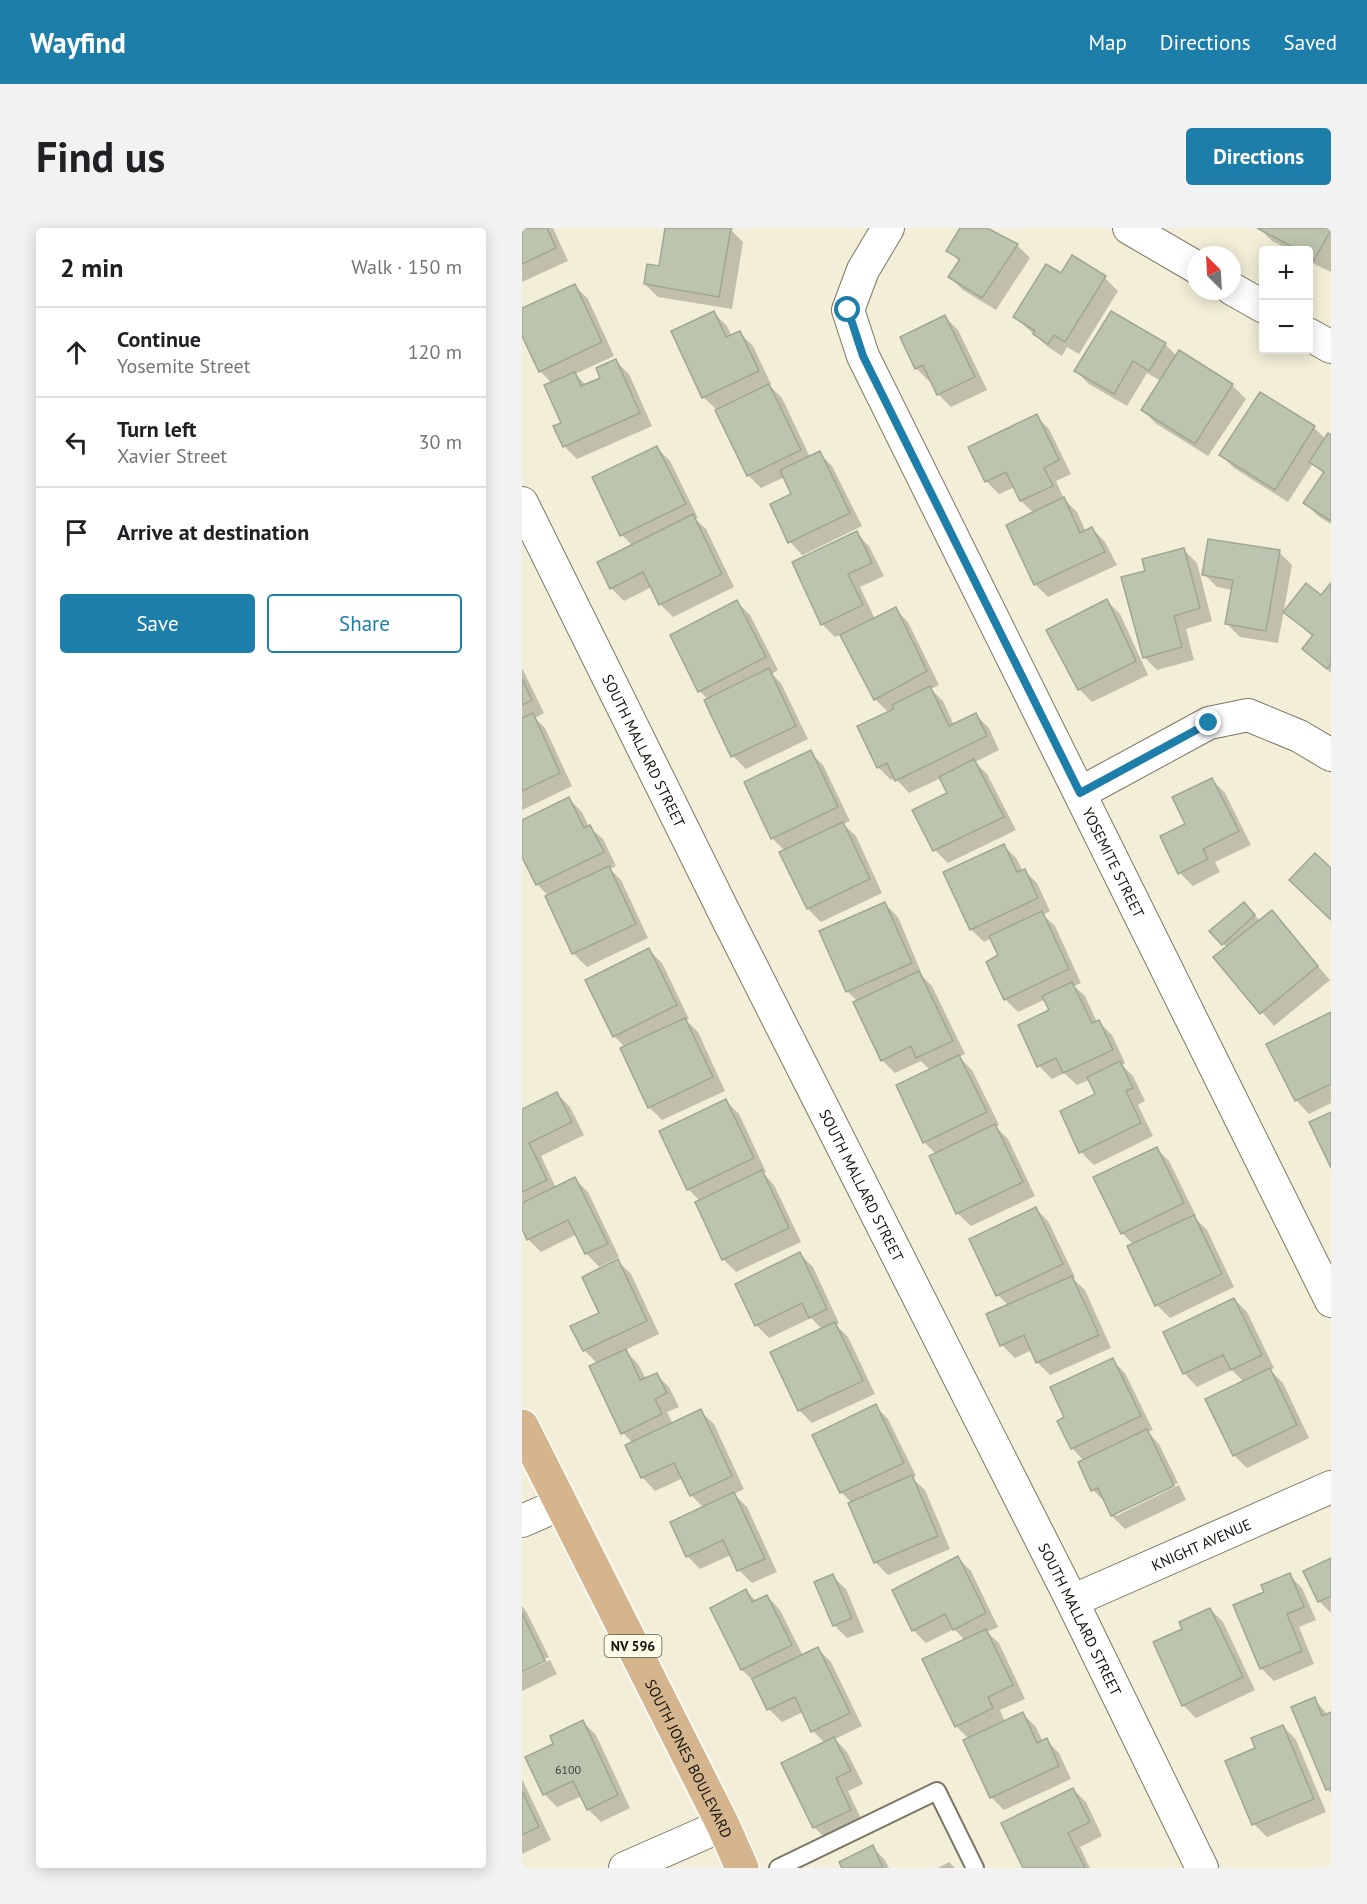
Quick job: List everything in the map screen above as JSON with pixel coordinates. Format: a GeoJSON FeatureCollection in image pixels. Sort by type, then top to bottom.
{"type":"FeatureCollection","features":[{"type":"Feature","properties":{"kind":"main road","name":"SOUTH JONES BOULEVARD"},"geometry":{"type":"LineString","coordinates":[[522,1426],[723,1825],[742,1868]]}},
{"type":"Feature","properties":{"kind":"street","name":"YOSEMITE STREET"},"geometry":{"type":"LineString","coordinates":[[888,228],[863,270],[848,310],[863,356],[1331,1301]]}},
{"type":"Feature","properties":{"kind":"street"},"geometry":{"type":"LineString","coordinates":[[1129,228],[1187,262]]}},
{"type":"Feature","properties":{"kind":"street"},"geometry":{"type":"LineString","coordinates":[[1241,294],[1259,305]]}},
{"type":"Feature","properties":{"kind":"street"},"geometry":{"type":"LineString","coordinates":[[1313,337],[1331,347]]}},
{"type":"Feature","properties":{"kind":"street","name":"SOUTH MALLARD STREET"},"geometry":{"type":"LineString","coordinates":[[522,503],[725,914],[1072,1601],[1202,1868]]}},
{"type":"Feature","properties":{"kind":"street"},"geometry":{"type":"LineString","coordinates":[[1080,793],[1209,723],[1248,715],[1299,736],[1331,755]]}},
{"type":"Feature","properties":{"kind":"street","name":"KNIGHT AVENUE"},"geometry":{"type":"LineString","coordinates":[[1072,1601],[1331,1488]]}},
{"type":"Feature","properties":{"kind":"street"},"geometry":{"type":"LineString","coordinates":[[522,1521],[561,1504]]}},
{"type":"Feature","properties":{"kind":"street"},"geometry":{"type":"LineString","coordinates":[[625,1868],[723,1825]]}},
{"type":"Feature","properties":{"kind":"lane"},"geometry":{"type":"LineString","coordinates":[[777,1868],[937,1791],[975,1868]]}},
{"type":"Feature","properties":{"kind":"building"},"geometry":{"type":"Polygon","coordinates":[[[522,228],[547,228],[556,248],[522,264],[522,228]]]}},
{"type":"Feature","properties":{"kind":"building"},"geometry":{"type":"Polygon","coordinates":[[[665,228],[731,228],[719,297],[644,284],[647,264],[659,266],[665,228]]]}},
{"type":"Feature","properties":{"kind":"building"},"geometry":{"type":"Polygon","coordinates":[[[960,228],[987,228],[1018,244],[982,298],[948,277],[960,259],[946,251],[960,228]]]}},
{"type":"Feature","properties":{"kind":"building"},"geometry":{"type":"Polygon","coordinates":[[[1257,228],[1331,228],[1314,260],[1313,246],[1291,246],[1257,228]]]}},
{"type":"Feature","properties":{"kind":"building"},"geometry":{"type":"Polygon","coordinates":[[[1072,255],[1106,276],[1065,342],[1054,335],[1048,344],[1033,334],[1035,331],[1013,317],[1046,264],[1061,273],[1072,255]]]}},
{"type":"Feature","properties":{"kind":"building"},"geometry":{"type":"Polygon","coordinates":[[[575,284],[602,342],[539,372],[522,336],[522,308],[575,284]]]}},
{"type":"Feature","properties":{"kind":"building"},"geometry":{"type":"Polygon","coordinates":[[[714,311],[726,337],[740,331],[759,371],[702,398],[671,331],[714,311]]]}},
{"type":"Feature","properties":{"kind":"building"},"geometry":{"type":"Polygon","coordinates":[[[1111,311],[1166,343],[1149,371],[1133,361],[1114,394],[1074,371],[1111,311]]]}},
{"type":"Feature","properties":{"kind":"building"},"geometry":{"type":"Polygon","coordinates":[[[945,315],[975,377],[937,395],[923,365],[915,369],[900,337],[945,315]]]}},
{"type":"Feature","properties":{"kind":"building"},"geometry":{"type":"Polygon","coordinates":[[[1179,350],[1233,384],[1195,444],[1141,410],[1179,350]]]}},
{"type":"Feature","properties":{"kind":"building"},"geometry":{"type":"Polygon","coordinates":[[[616,359],[640,413],[563,447],[553,426],[561,423],[544,385],[575,372],[581,386],[600,378],[596,368],[616,359]]]}},
{"type":"Feature","properties":{"kind":"building"},"geometry":{"type":"Polygon","coordinates":[[[769,384],[801,450],[747,476],[715,410],[769,384]]]}},
{"type":"Feature","properties":{"kind":"building"},"geometry":{"type":"Polygon","coordinates":[[[1260,392],[1315,426],[1275,490],[1219,455],[1260,392]]]}},
{"type":"Feature","properties":{"kind":"building"},"geometry":{"type":"Polygon","coordinates":[[[1037,414],[1059,460],[1044,468],[1053,486],[1020,501],[1006,472],[985,482],[968,447],[1037,414]]]}},
{"type":"Feature","properties":{"kind":"building"},"geometry":{"type":"Polygon","coordinates":[[[1328,433],[1331,435],[1331,521],[1303,503],[1324,472],[1309,462],[1328,433]]]}},
{"type":"Feature","properties":{"kind":"building"},"geometry":{"type":"Polygon","coordinates":[[[657,446],[686,504],[620,536],[592,477],[657,446]]]}},
{"type":"Feature","properties":{"kind":"building"},"geometry":{"type":"Polygon","coordinates":[[[820,451],[850,513],[788,543],[770,504],[791,494],[780,470],[820,451]]]}},
{"type":"Feature","properties":{"kind":"building"},"geometry":{"type":"Polygon","coordinates":[[[1064,497],[1080,533],[1092,527],[1105,552],[1034,585],[1006,525],[1064,497]]]}},
{"type":"Feature","properties":{"kind":"building"},"geometry":{"type":"Polygon","coordinates":[[[693,514],[722,574],[659,605],[643,572],[610,589],[597,562],[693,514]]]}},
{"type":"Feature","properties":{"kind":"building"},"geometry":{"type":"Polygon","coordinates":[[[857,531],[872,563],[848,574],[863,605],[821,625],[792,562],[857,531]]]}},
{"type":"Feature","properties":{"kind":"building"},"geometry":{"type":"Polygon","coordinates":[[[1208,539],[1280,550],[1266,631],[1225,624],[1233,580],[1202,575],[1208,539]]]}},
{"type":"Feature","properties":{"kind":"building"},"geometry":{"type":"Polygon","coordinates":[[[1184,548],[1200,608],[1174,616],[1182,647],[1143,658],[1121,577],[1145,571],[1142,559],[1184,548]]]}},
{"type":"Feature","properties":{"kind":"building"},"geometry":{"type":"Polygon","coordinates":[[[1306,583],[1321,595],[1331,583],[1331,664],[1327,669],[1302,649],[1313,635],[1283,612],[1306,583]]]}},
{"type":"Feature","properties":{"kind":"building"},"geometry":{"type":"Polygon","coordinates":[[[1107,599],[1136,661],[1078,690],[1046,630],[1107,599]]]}},
{"type":"Feature","properties":{"kind":"building"},"geometry":{"type":"Polygon","coordinates":[[[737,600],[766,657],[698,692],[670,635],[737,600]]]}},
{"type":"Feature","properties":{"kind":"building"},"geometry":{"type":"Polygon","coordinates":[[[896,607],[927,671],[874,700],[840,635],[896,607]]]}},
{"type":"Feature","properties":{"kind":"building"},"geometry":{"type":"Polygon","coordinates":[[[769,668],[796,726],[731,757],[704,700],[769,668]]]}},
{"type":"Feature","properties":{"kind":"building"},"geometry":{"type":"Polygon","coordinates":[[[522,679],[532,700],[522,705],[522,679]]]}},
{"type":"Feature","properties":{"kind":"building"},"geometry":{"type":"Polygon","coordinates":[[[930,686],[949,726],[976,713],[987,736],[895,781],[887,763],[877,768],[857,726],[894,709],[892,705],[930,686]]]}},
{"type":"Feature","properties":{"kind":"building"},"geometry":{"type":"Polygon","coordinates":[[[533,713],[560,773],[522,791],[522,718],[533,713]]]}},
{"type":"Feature","properties":{"kind":"building"},"geometry":{"type":"Polygon","coordinates":[[[811,750],[838,807],[771,839],[744,782],[811,750]]]}},
{"type":"Feature","properties":{"kind":"building"},"geometry":{"type":"Polygon","coordinates":[[[974,759],[1004,817],[933,851],[912,810],[947,793],[939,777],[974,759]]]}},
{"type":"Feature","properties":{"kind":"building"},"geometry":{"type":"Polygon","coordinates":[[[1212,778],[1239,831],[1203,849],[1208,859],[1178,874],[1160,836],[1185,824],[1172,797],[1212,778]]]}},
{"type":"Feature","properties":{"kind":"building"},"geometry":{"type":"Polygon","coordinates":[[[569,797],[584,828],[590,825],[604,852],[536,885],[522,857],[522,820],[569,797]]]}},
{"type":"Feature","properties":{"kind":"building"},"geometry":{"type":"Polygon","coordinates":[[[843,822],[870,879],[807,909],[779,852],[843,822]]]}},
{"type":"Feature","properties":{"kind":"building"},"geometry":{"type":"Polygon","coordinates":[[[1004,844],[1017,872],[1025,869],[1038,898],[970,930],[943,872],[1004,844]]]}},
{"type":"Feature","properties":{"kind":"building"},"geometry":{"type":"Polygon","coordinates":[[[1315,853],[1331,868],[1331,920],[1289,880],[1315,853]]]}},
{"type":"Feature","properties":{"kind":"building"},"geometry":{"type":"Polygon","coordinates":[[[609,866],[636,924],[572,954],[545,896],[609,866]]]}},
{"type":"Feature","properties":{"kind":"building"},"geometry":{"type":"Polygon","coordinates":[[[885,902],[912,963],[846,992],[819,931],[885,902]]]}},
{"type":"Feature","properties":{"kind":"building"},"geometry":{"type":"Polygon","coordinates":[[[1244,902],[1255,915],[1222,945],[1209,931],[1244,902]]]}},
{"type":"Feature","properties":{"kind":"building"},"geometry":{"type":"Polygon","coordinates":[[[1272,910],[1318,966],[1260,1014],[1213,957],[1272,910]]]}},
{"type":"Feature","properties":{"kind":"building"},"geometry":{"type":"Polygon","coordinates":[[[1042,911],[1069,969],[1004,1000],[986,962],[998,955],[989,936],[1042,911]]]}},
{"type":"Feature","properties":{"kind":"building"},"geometry":{"type":"Polygon","coordinates":[[[649,948],[677,1005],[613,1037],[585,980],[649,948]]]}},
{"type":"Feature","properties":{"kind":"building"},"geometry":{"type":"Polygon","coordinates":[[[919,971],[953,1041],[916,1058],[911,1046],[881,1061],[853,1002],[919,971]]]}},
{"type":"Feature","properties":{"kind":"building"},"geometry":{"type":"Polygon","coordinates":[[[1072,982],[1092,1023],[1099,1020],[1113,1050],[1063,1073],[1056,1058],[1037,1067],[1018,1025],[1049,1010],[1042,996],[1072,982]]]}},
{"type":"Feature","properties":{"kind":"building"},"geometry":{"type":"Polygon","coordinates":[[[1331,1012],[1331,1084],[1295,1101],[1266,1044],[1331,1012]]]}},
{"type":"Feature","properties":{"kind":"building"},"geometry":{"type":"Polygon","coordinates":[[[685,1018],[713,1077],[648,1108],[620,1048],[685,1018]]]}},
{"type":"Feature","properties":{"kind":"building"},"geometry":{"type":"Polygon","coordinates":[[[959,1055],[987,1112],[923,1143],[896,1085],[959,1055]]]}},
{"type":"Feature","properties":{"kind":"building"},"geometry":{"type":"Polygon","coordinates":[[[1120,1061],[1133,1088],[1126,1091],[1141,1123],[1079,1153],[1060,1111],[1095,1094],[1087,1077],[1120,1061]]]}},
{"type":"Feature","properties":{"kind":"building"},"geometry":{"type":"Polygon","coordinates":[[[557,1092],[572,1122],[529,1143],[547,1180],[522,1192],[522,1109],[557,1092]]]}},
{"type":"Feature","properties":{"kind":"building"},"geometry":{"type":"Polygon","coordinates":[[[726,1099],[754,1158],[687,1190],[659,1131],[726,1099]]]}},
{"type":"Feature","properties":{"kind":"building"},"geometry":{"type":"Polygon","coordinates":[[[1331,1112],[1331,1168],[1309,1122],[1331,1112]]]}},
{"type":"Feature","properties":{"kind":"building"},"geometry":{"type":"Polygon","coordinates":[[[995,1124],[1023,1182],[956,1214],[929,1156],[995,1124]]]}},
{"type":"Feature","properties":{"kind":"building"},"geometry":{"type":"Polygon","coordinates":[[[1157,1147],[1184,1203],[1121,1234],[1093,1177],[1157,1147]]]}},
{"type":"Feature","properties":{"kind":"building"},"geometry":{"type":"Polygon","coordinates":[[[762,1170],[789,1228],[722,1260],[695,1202],[762,1170]]]}},
{"type":"Feature","properties":{"kind":"building"},"geometry":{"type":"Polygon","coordinates":[[[575,1177],[608,1244],[585,1254],[568,1220],[527,1240],[522,1229],[522,1203],[575,1177]]]}},
{"type":"Feature","properties":{"kind":"building"},"geometry":{"type":"Polygon","coordinates":[[[1036,1207],[1063,1264],[996,1296],[969,1239],[1036,1207]]]}},
{"type":"Feature","properties":{"kind":"building"},"geometry":{"type":"Polygon","coordinates":[[[1194,1215],[1222,1274],[1155,1306],[1127,1246],[1194,1215]]]}},
{"type":"Feature","properties":{"kind":"building"},"geometry":{"type":"Polygon","coordinates":[[[800,1252],[827,1309],[809,1318],[802,1303],[755,1326],[735,1284],[800,1252]]]}},
{"type":"Feature","properties":{"kind":"building"},"geometry":{"type":"Polygon","coordinates":[[[618,1259],[647,1321],[583,1351],[570,1326],[599,1313],[582,1277],[618,1259]]]}},
{"type":"Feature","properties":{"kind":"building"},"geometry":{"type":"Polygon","coordinates":[[[1072,1276],[1099,1335],[1036,1363],[1024,1335],[1000,1346],[986,1314],[1072,1276]]]}},
{"type":"Feature","properties":{"kind":"building"},"geometry":{"type":"Polygon","coordinates":[[[1234,1298],[1262,1355],[1231,1370],[1223,1355],[1183,1374],[1163,1332],[1234,1298]]]}},
{"type":"Feature","properties":{"kind":"building"},"geometry":{"type":"Polygon","coordinates":[[[835,1322],[863,1381],[798,1411],[770,1352],[835,1322]]]}},
{"type":"Feature","properties":{"kind":"building"},"geometry":{"type":"Polygon","coordinates":[[[626,1349],[640,1380],[657,1373],[667,1393],[655,1399],[662,1414],[621,1434],[589,1366],[626,1349]]]}},
{"type":"Feature","properties":{"kind":"building"},"geometry":{"type":"Polygon","coordinates":[[[1113,1358],[1141,1416],[1071,1449],[1057,1421],[1064,1417],[1050,1387],[1113,1358]]]}},
{"type":"Feature","properties":{"kind":"building"},"geometry":{"type":"Polygon","coordinates":[[[1270,1368],[1297,1425],[1233,1456],[1205,1399],[1270,1368]]]}},
{"type":"Feature","properties":{"kind":"building"},"geometry":{"type":"Polygon","coordinates":[[[876,1404],[904,1463],[840,1493],[812,1435],[876,1404]]]}},
{"type":"Feature","properties":{"kind":"building"},"geometry":{"type":"Polygon","coordinates":[[[701,1409],[732,1476],[690,1496],[674,1463],[641,1478],[625,1445],[701,1409]]]}},
{"type":"Feature","properties":{"kind":"building"},"geometry":{"type":"Polygon","coordinates":[[[1147,1429],[1174,1486],[1111,1516],[1098,1488],[1091,1491],[1078,1462],[1147,1429]]]}},
{"type":"Feature","properties":{"kind":"building"},"geometry":{"type":"Polygon","coordinates":[[[912,1475],[938,1536],[874,1563],[848,1503],[912,1475]]]}},
{"type":"Feature","properties":{"kind":"building"},"geometry":{"type":"Polygon","coordinates":[[[734,1492],[765,1559],[737,1571],[723,1540],[686,1557],[670,1522],[734,1492]]]}},
{"type":"Feature","properties":{"kind":"building"},"geometry":{"type":"Polygon","coordinates":[[[958,1556],[986,1613],[953,1630],[945,1614],[912,1631],[892,1590],[958,1556]]]}},
{"type":"Feature","properties":{"kind":"building"},"geometry":{"type":"Polygon","coordinates":[[[1331,1558],[1331,1596],[1318,1602],[1303,1571],[1331,1558]]]}},
{"type":"Feature","properties":{"kind":"building"},"geometry":{"type":"Polygon","coordinates":[[[1290,1573],[1304,1607],[1287,1614],[1302,1651],[1260,1669],[1233,1605],[1264,1592],[1261,1585],[1290,1573]]]}},
{"type":"Feature","properties":{"kind":"building"},"geometry":{"type":"Polygon","coordinates":[[[833,1574],[852,1618],[833,1626],[814,1582],[833,1574]]]}},
{"type":"Feature","properties":{"kind":"building"},"geometry":{"type":"Polygon","coordinates":[[[746,1589],[752,1602],[767,1595],[792,1645],[741,1670],[710,1608],[746,1589]]]}},
{"type":"Feature","properties":{"kind":"building"},"geometry":{"type":"Polygon","coordinates":[[[1210,1608],[1243,1677],[1182,1706],[1153,1642],[1182,1629],[1179,1622],[1210,1608]]]}},
{"type":"Feature","properties":{"kind":"building"},"geometry":{"type":"Polygon","coordinates":[[[522,1613],[545,1661],[522,1672],[522,1613]]]}},
{"type":"Feature","properties":{"kind":"building"},"geometry":{"type":"Polygon","coordinates":[[[986,1629],[1013,1685],[988,1697],[993,1708],[955,1727],[922,1659],[986,1629]]]}},
{"type":"Feature","properties":{"kind":"building"},"geometry":{"type":"Polygon","coordinates":[[[818,1647],[850,1713],[811,1732],[795,1697],[767,1710],[752,1679],[818,1647]]]}},
{"type":"Feature","properties":{"kind":"building"},"geometry":{"type":"Polygon","coordinates":[[[1315,1697],[1322,1716],[1331,1712],[1331,1788],[1326,1790],[1291,1707],[1315,1697]]]}},
{"type":"Feature","properties":{"kind":"building"},"geometry":{"type":"Polygon","coordinates":[[[1023,1712],[1037,1743],[1047,1738],[1059,1766],[990,1798],[963,1740],[1023,1712]]]}},
{"type":"Feature","properties":{"kind":"building"},"geometry":{"type":"Polygon","coordinates":[[[583,1720],[618,1795],[587,1810],[573,1781],[543,1795],[525,1757],[553,1744],[550,1736],[583,1720]]]}},
{"type":"Feature","properties":{"kind":"building"},"geometry":{"type":"Polygon","coordinates":[[[1283,1725],[1314,1799],[1252,1825],[1225,1761],[1255,1748],[1251,1738],[1283,1725]]]}},
{"type":"Feature","properties":{"kind":"building"},"geometry":{"type":"Polygon","coordinates":[[[834,1737],[851,1771],[836,1778],[851,1810],[813,1828],[781,1763],[834,1737]]]}},
{"type":"Feature","properties":{"kind":"building"},"geometry":{"type":"Polygon","coordinates":[[[1073,1788],[1090,1822],[1068,1833],[1085,1868],[1023,1868],[1001,1823],[1073,1788]]]}},
{"type":"Feature","properties":{"kind":"building"},"geometry":{"type":"Polygon","coordinates":[[[522,1791],[539,1827],[522,1835],[522,1791]]]}},
{"type":"Feature","properties":{"kind":"building"},"geometry":{"type":"Polygon","coordinates":[[[873,1845],[883,1868],[842,1868],[839,1862],[873,1845]]]}},
{"type":"Feature","properties":{"kind":"route"},"geometry":{"type":"LineString","coordinates":[[848,310],[863,356],[1080,793],[1209,723]]}}]}
